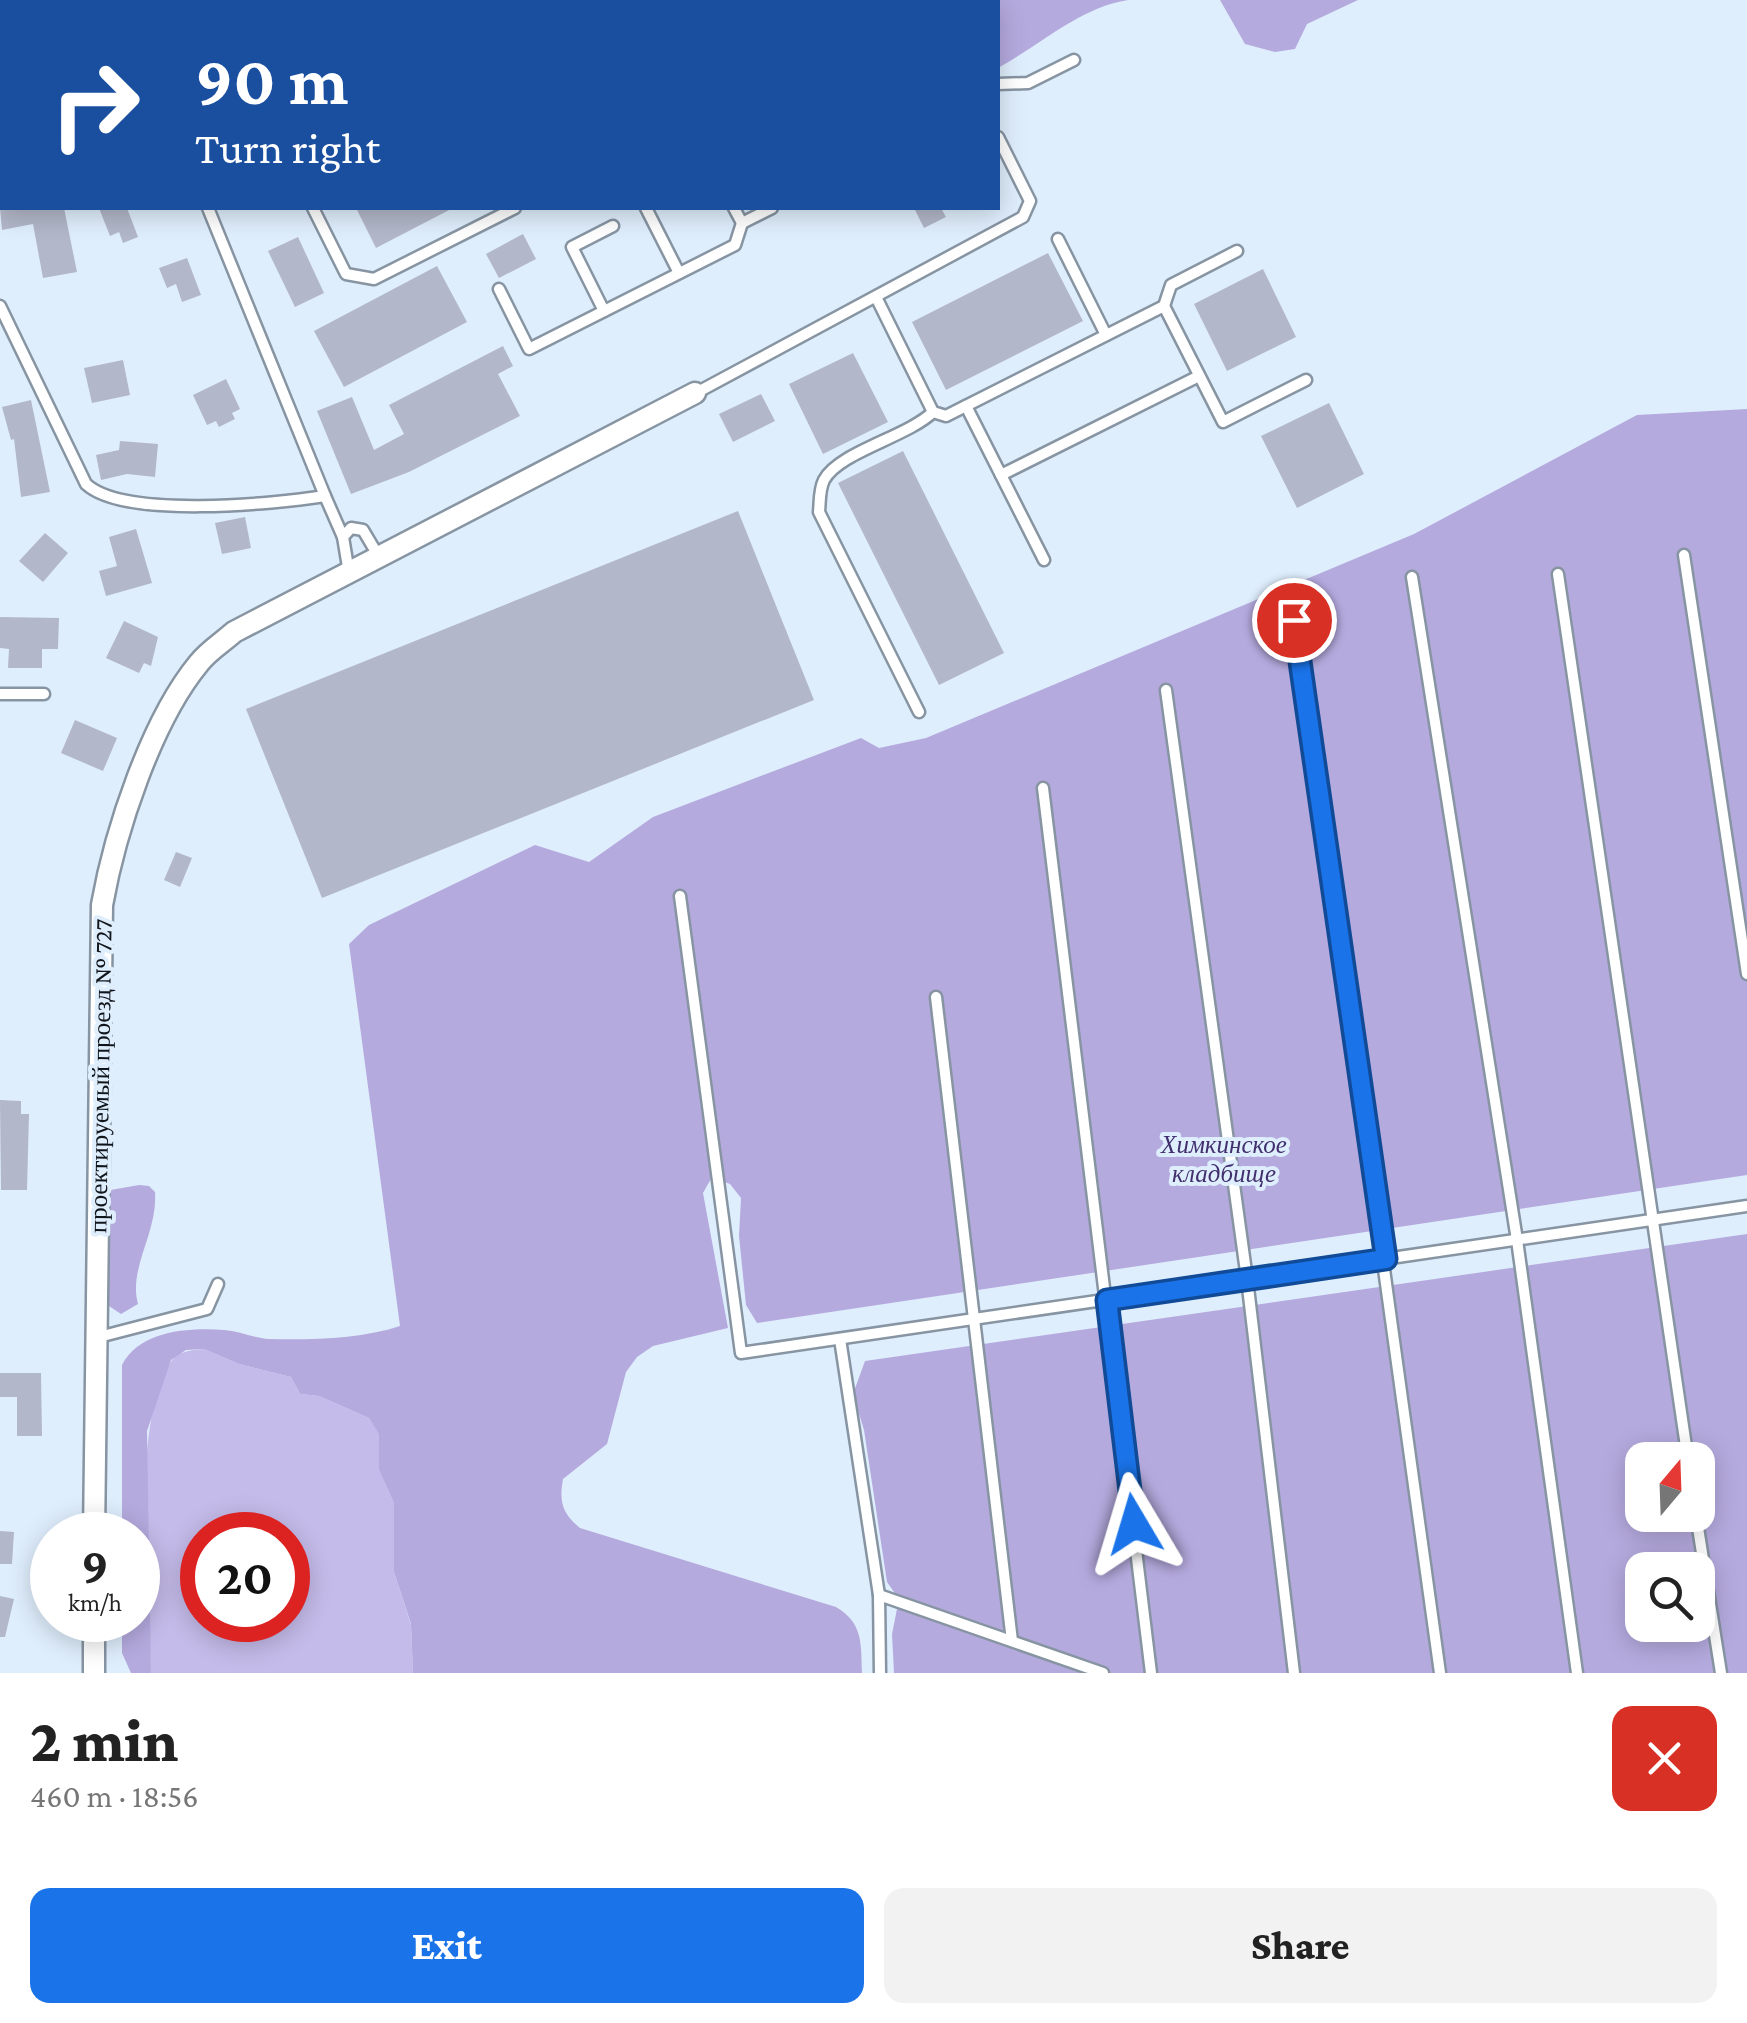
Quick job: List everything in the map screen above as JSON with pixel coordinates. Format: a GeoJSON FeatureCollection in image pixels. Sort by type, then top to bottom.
{"type":"FeatureCollection","features":[{"type":"Feature","properties":{"kind":"street","name":"проектируемый проезд № 727"},"geometry":{"type":"LineString","coordinates":[[94,1512],[94,1338],[102,1123],[98,954],[102,905],[120,822],[173,704],[200,662],[234,632],[695,394]]}},
{"type":"Feature","properties":{"kind":"street"},"geometry":{"type":"LineString","coordinates":[[94,1642],[94,1673]]}},
{"type":"Feature","properties":{"kind":"lane"},"geometry":{"type":"LineString","coordinates":[[1000,84],[1028,82],[1074,60]]}},
{"type":"Feature","properties":{"kind":"lane"},"geometry":{"type":"LineString","coordinates":[[695,394],[1024,217],[1030,201],[1000,141]]}},
{"type":"Feature","properties":{"kind":"lane"},"geometry":{"type":"LineString","coordinates":[[209,210],[343,537],[350,573]]}},
{"type":"Feature","properties":{"kind":"lane"},"geometry":{"type":"LineString","coordinates":[[313,210],[346,274],[374,279],[511,210]]}},
{"type":"Feature","properties":{"kind":"lane"},"geometry":{"type":"LineString","coordinates":[[647,210],[679,273]]}},
{"type":"Feature","properties":{"kind":"lane"},"geometry":{"type":"LineString","coordinates":[[499,290],[529,348],[735,245],[742,223],[735,210]]}},
{"type":"Feature","properties":{"kind":"lane"},"geometry":{"type":"LineString","coordinates":[[742,223],[768,210]]}},
{"type":"Feature","properties":{"kind":"lane"},"geometry":{"type":"LineString","coordinates":[[604,311],[572,247],[613,226]]}},
{"type":"Feature","properties":{"kind":"lane"},"geometry":{"type":"LineString","coordinates":[[1058,239],[1106,335]]}},
{"type":"Feature","properties":{"kind":"lane"},"geometry":{"type":"LineString","coordinates":[[1237,251],[1171,285],[1164,306],[1223,422],[1306,380]]}},
{"type":"Feature","properties":{"kind":"lane"},"geometry":{"type":"LineString","coordinates":[[876,297],[934,412],[946,416],[1164,306]]}},
{"type":"Feature","properties":{"kind":"lane"},"geometry":{"type":"LineString","coordinates":[[0,306],[86,484],[101,498],[202,507],[325,496]]}},
{"type":"Feature","properties":{"kind":"lane"},"geometry":{"type":"LineString","coordinates":[[1001,475],[1199,376]]}},
{"type":"Feature","properties":{"kind":"lane"},"geometry":{"type":"LineString","coordinates":[[966,406],[1044,560]]}},
{"type":"Feature","properties":{"kind":"lane"},"geometry":{"type":"LineString","coordinates":[[919,712],[819,512],[820,485],[831,469],[918,426],[934,412]]}},
{"type":"Feature","properties":{"kind":"lane"},"geometry":{"type":"LineString","coordinates":[[343,537],[351,528],[364,530],[379,558]]}},
{"type":"Feature","properties":{"kind":"lane"},"geometry":{"type":"LineString","coordinates":[[1684,556],[1747,974]]}},
{"type":"Feature","properties":{"kind":"lane"},"geometry":{"type":"LineString","coordinates":[[1558,574],[1685,1442]]}},
{"type":"Feature","properties":{"kind":"lane"},"geometry":{"type":"LineString","coordinates":[[1412,577],[1518,1240],[1577,1673]]}},
{"type":"Feature","properties":{"kind":"lane"},"geometry":{"type":"LineString","coordinates":[[1294,620],[1386,1259],[1440,1673]]}},
{"type":"Feature","properties":{"kind":"lane"},"geometry":{"type":"LineString","coordinates":[[1166,690],[1247,1279],[1294,1673]]}},
{"type":"Feature","properties":{"kind":"lane"},"geometry":{"type":"LineString","coordinates":[[0,694],[44,694]]}},
{"type":"Feature","properties":{"kind":"lane"},"geometry":{"type":"LineString","coordinates":[[1043,788],[1151,1673]]}},
{"type":"Feature","properties":{"kind":"lane"},"geometry":{"type":"LineString","coordinates":[[680,896],[740,1353],[1747,1206]]}},
{"type":"Feature","properties":{"kind":"lane"},"geometry":{"type":"LineString","coordinates":[[936,997],[971,1320],[1012,1642]]}},
{"type":"Feature","properties":{"kind":"lane"},"geometry":{"type":"LineString","coordinates":[[94,1338],[208,1310],[218,1284]]}},
{"type":"Feature","properties":{"kind":"lane"},"geometry":{"type":"LineString","coordinates":[[840,1338],[879,1595],[880,1673]]}},
{"type":"Feature","properties":{"kind":"lane"},"geometry":{"type":"LineString","coordinates":[[1699,1532],[1721,1673]]}},
{"type":"Feature","properties":{"kind":"lane"},"geometry":{"type":"LineString","coordinates":[[879,1595],[1103,1673]]}},
{"type":"Feature","properties":{"kind":"shaded area"},"geometry":{"type":"Polygon","coordinates":[[[204,1349],[239,1364],[291,1377],[300,1394],[319,1396],[369,1418],[379,1433],[379,1470],[394,1503],[394,1572],[411,1625],[413,1673],[151,1673],[150,1642],[160,1642],[160,1512],[145,1512],[150,1428],[170,1363],[190,1351],[204,1349]]]}},
{"type":"Feature","properties":{"kind":"green space"},"geometry":{"type":"Polygon","coordinates":[[[1000,0],[1128,0],[1077,19],[1000,67],[1000,0]]]}},
{"type":"Feature","properties":{"kind":"green space"},"geometry":{"type":"Polygon","coordinates":[[[1220,0],[1358,0],[1307,24],[1295,49],[1275,52],[1245,44],[1220,0]]]}},
{"type":"Feature","properties":{"kind":"green space","name":"Химкинское кладбище"},"geometry":{"type":"Polygon","coordinates":[[[1747,409],[1747,1175],[757,1323],[746,1305],[739,1236],[741,1198],[730,1184],[712,1177],[703,1193],[728,1328],[653,1346],[637,1357],[626,1372],[607,1444],[563,1479],[563,1506],[580,1528],[836,1607],[856,1627],[862,1673],[413,1673],[411,1624],[394,1572],[394,1503],[379,1470],[379,1434],[369,1418],[319,1396],[300,1394],[291,1377],[239,1364],[204,1349],[186,1350],[171,1360],[147,1431],[148,1512],[122,1512],[122,1365],[140,1345],[152,1338],[195,1329],[302,1339],[352,1336],[400,1326],[349,944],[369,925],[535,845],[589,862],[653,817],[861,738],[879,748],[926,738],[1414,534],[1637,415],[1747,409]]]}},
{"type":"Feature","properties":{"kind":"green space"},"geometry":{"type":"Polygon","coordinates":[[[149,1186],[155,1192],[155,1207],[137,1277],[138,1304],[121,1314],[106,1304],[105,1191],[149,1186]]]}},
{"type":"Feature","properties":{"kind":"green space"},"geometry":{"type":"Polygon","coordinates":[[[1747,1234],[1747,1673],[894,1673],[892,1634],[899,1599],[887,1582],[864,1430],[853,1394],[865,1361],[1747,1234]]]}},
{"type":"Feature","properties":{"kind":"green space","name":"Химкинское кладбище"},"geometry":{"type":"Polygon","coordinates":[[[122,1642],[150,1642],[151,1673],[131,1673],[122,1653],[122,1642]]]}},
{"type":"Feature","properties":{"kind":"building"},"geometry":{"type":"Polygon","coordinates":[[[0,210],[64,210],[77,272],[43,278],[33,224],[2,230],[0,210]]]}},
{"type":"Feature","properties":{"kind":"building"},"geometry":{"type":"Polygon","coordinates":[[[100,210],[128,210],[138,237],[123,243],[119,232],[110,236],[100,210]]]}},
{"type":"Feature","properties":{"kind":"building"},"geometry":{"type":"Polygon","coordinates":[[[357,210],[449,210],[376,248],[357,210]]]}},
{"type":"Feature","properties":{"kind":"building"},"geometry":{"type":"Polygon","coordinates":[[[915,210],[942,210],[946,217],[924,228],[915,210]]]}},
{"type":"Feature","properties":{"kind":"building"},"geometry":{"type":"Polygon","coordinates":[[[523,234],[536,259],[499,278],[486,254],[523,234]]]}},
{"type":"Feature","properties":{"kind":"building"},"geometry":{"type":"Polygon","coordinates":[[[298,237],[324,293],[295,307],[268,251],[298,237]]]}},
{"type":"Feature","properties":{"kind":"building"},"geometry":{"type":"Polygon","coordinates":[[[1048,253],[1083,321],[946,390],[912,322],[1048,253]]]}},
{"type":"Feature","properties":{"kind":"building"},"geometry":{"type":"Polygon","coordinates":[[[187,258],[201,295],[182,302],[176,284],[167,288],[159,268],[187,258]]]}},
{"type":"Feature","properties":{"kind":"building"},"geometry":{"type":"Polygon","coordinates":[[[437,266],[467,322],[344,387],[314,331],[437,266]]]}},
{"type":"Feature","properties":{"kind":"building"},"geometry":{"type":"Polygon","coordinates":[[[1263,269],[1296,337],[1227,371],[1194,304],[1263,269]]]}},
{"type":"Feature","properties":{"kind":"building"},"geometry":{"type":"Polygon","coordinates":[[[503,346],[513,366],[498,374],[520,416],[409,472],[351,494],[317,411],[352,397],[374,450],[404,434],[389,405],[503,346]]]}},
{"type":"Feature","properties":{"kind":"building"},"geometry":{"type":"Polygon","coordinates":[[[853,353],[888,422],[823,454],[789,384],[853,353]]]}},
{"type":"Feature","properties":{"kind":"building"},"geometry":{"type":"Polygon","coordinates":[[[123,360],[130,395],[92,403],[84,368],[123,360]]]}},
{"type":"Feature","properties":{"kind":"building"},"geometry":{"type":"Polygon","coordinates":[[[226,379],[240,409],[232,413],[235,419],[219,427],[216,421],[207,425],[193,395],[226,379]]]}},
{"type":"Feature","properties":{"kind":"building"},"geometry":{"type":"Polygon","coordinates":[[[761,394],[775,421],[733,442],[719,414],[761,394]]]}},
{"type":"Feature","properties":{"kind":"building"},"geometry":{"type":"Polygon","coordinates":[[[31,400],[50,492],[21,497],[14,439],[11,440],[2,407],[31,400]]]}},
{"type":"Feature","properties":{"kind":"building"},"geometry":{"type":"Polygon","coordinates":[[[1329,403],[1364,474],[1297,508],[1261,436],[1329,403]]]}},
{"type":"Feature","properties":{"kind":"building"},"geometry":{"type":"Polygon","coordinates":[[[120,441],[158,444],[155,477],[127,474],[101,480],[96,455],[119,450],[120,441]]]}},
{"type":"Feature","properties":{"kind":"building"},"geometry":{"type":"Polygon","coordinates":[[[903,451],[1004,653],[939,685],[838,483],[903,451]]]}},
{"type":"Feature","properties":{"kind":"building"},"geometry":{"type":"Polygon","coordinates":[[[738,511],[814,700],[322,898],[246,709],[738,511]]]}},
{"type":"Feature","properties":{"kind":"building"},"geometry":{"type":"Polygon","coordinates":[[[245,517],[251,548],[222,554],[215,523],[245,517]]]}},
{"type":"Feature","properties":{"kind":"building"},"geometry":{"type":"Polygon","coordinates":[[[136,529],[152,583],[106,596],[99,571],[117,566],[109,537],[136,529]]]}},
{"type":"Feature","properties":{"kind":"building"},"geometry":{"type":"Polygon","coordinates":[[[45,533],[68,553],[43,582],[19,561],[45,533]]]}},
{"type":"Feature","properties":{"kind":"building"},"geometry":{"type":"Polygon","coordinates":[[[0,617],[59,618],[58,649],[42,649],[42,668],[8,668],[9,649],[0,648],[0,617]]]}},
{"type":"Feature","properties":{"kind":"building"},"geometry":{"type":"Polygon","coordinates":[[[124,621],[158,637],[151,666],[144,663],[139,673],[106,658],[124,621]]]}},
{"type":"Feature","properties":{"kind":"building"},"geometry":{"type":"Polygon","coordinates":[[[75,720],[117,738],[103,771],[61,753],[75,720]]]}},
{"type":"Feature","properties":{"kind":"building"},"geometry":{"type":"Polygon","coordinates":[[[176,852],[192,858],[180,887],[164,880],[176,852]]]}},
{"type":"Feature","properties":{"kind":"building"},"geometry":{"type":"Polygon","coordinates":[[[0,1100],[21,1101],[21,1114],[29,1114],[27,1190],[1,1190],[0,1100]]]}},
{"type":"Feature","properties":{"kind":"building"},"geometry":{"type":"Polygon","coordinates":[[[0,1373],[41,1373],[42,1436],[17,1436],[17,1397],[0,1397],[0,1373]]]}},
{"type":"Feature","properties":{"kind":"building"},"geometry":{"type":"Polygon","coordinates":[[[0,1531],[14,1532],[12,1564],[0,1564],[0,1531]]]}},
{"type":"Feature","properties":{"kind":"building"},"geometry":{"type":"Polygon","coordinates":[[[0,1596],[14,1599],[5,1637],[0,1637],[0,1596]]]}},
{"type":"Feature","properties":{"kind":"route"},"geometry":{"type":"LineString","coordinates":[[1134,1524],[1107,1300],[1386,1259],[1294,620]]}}]}
